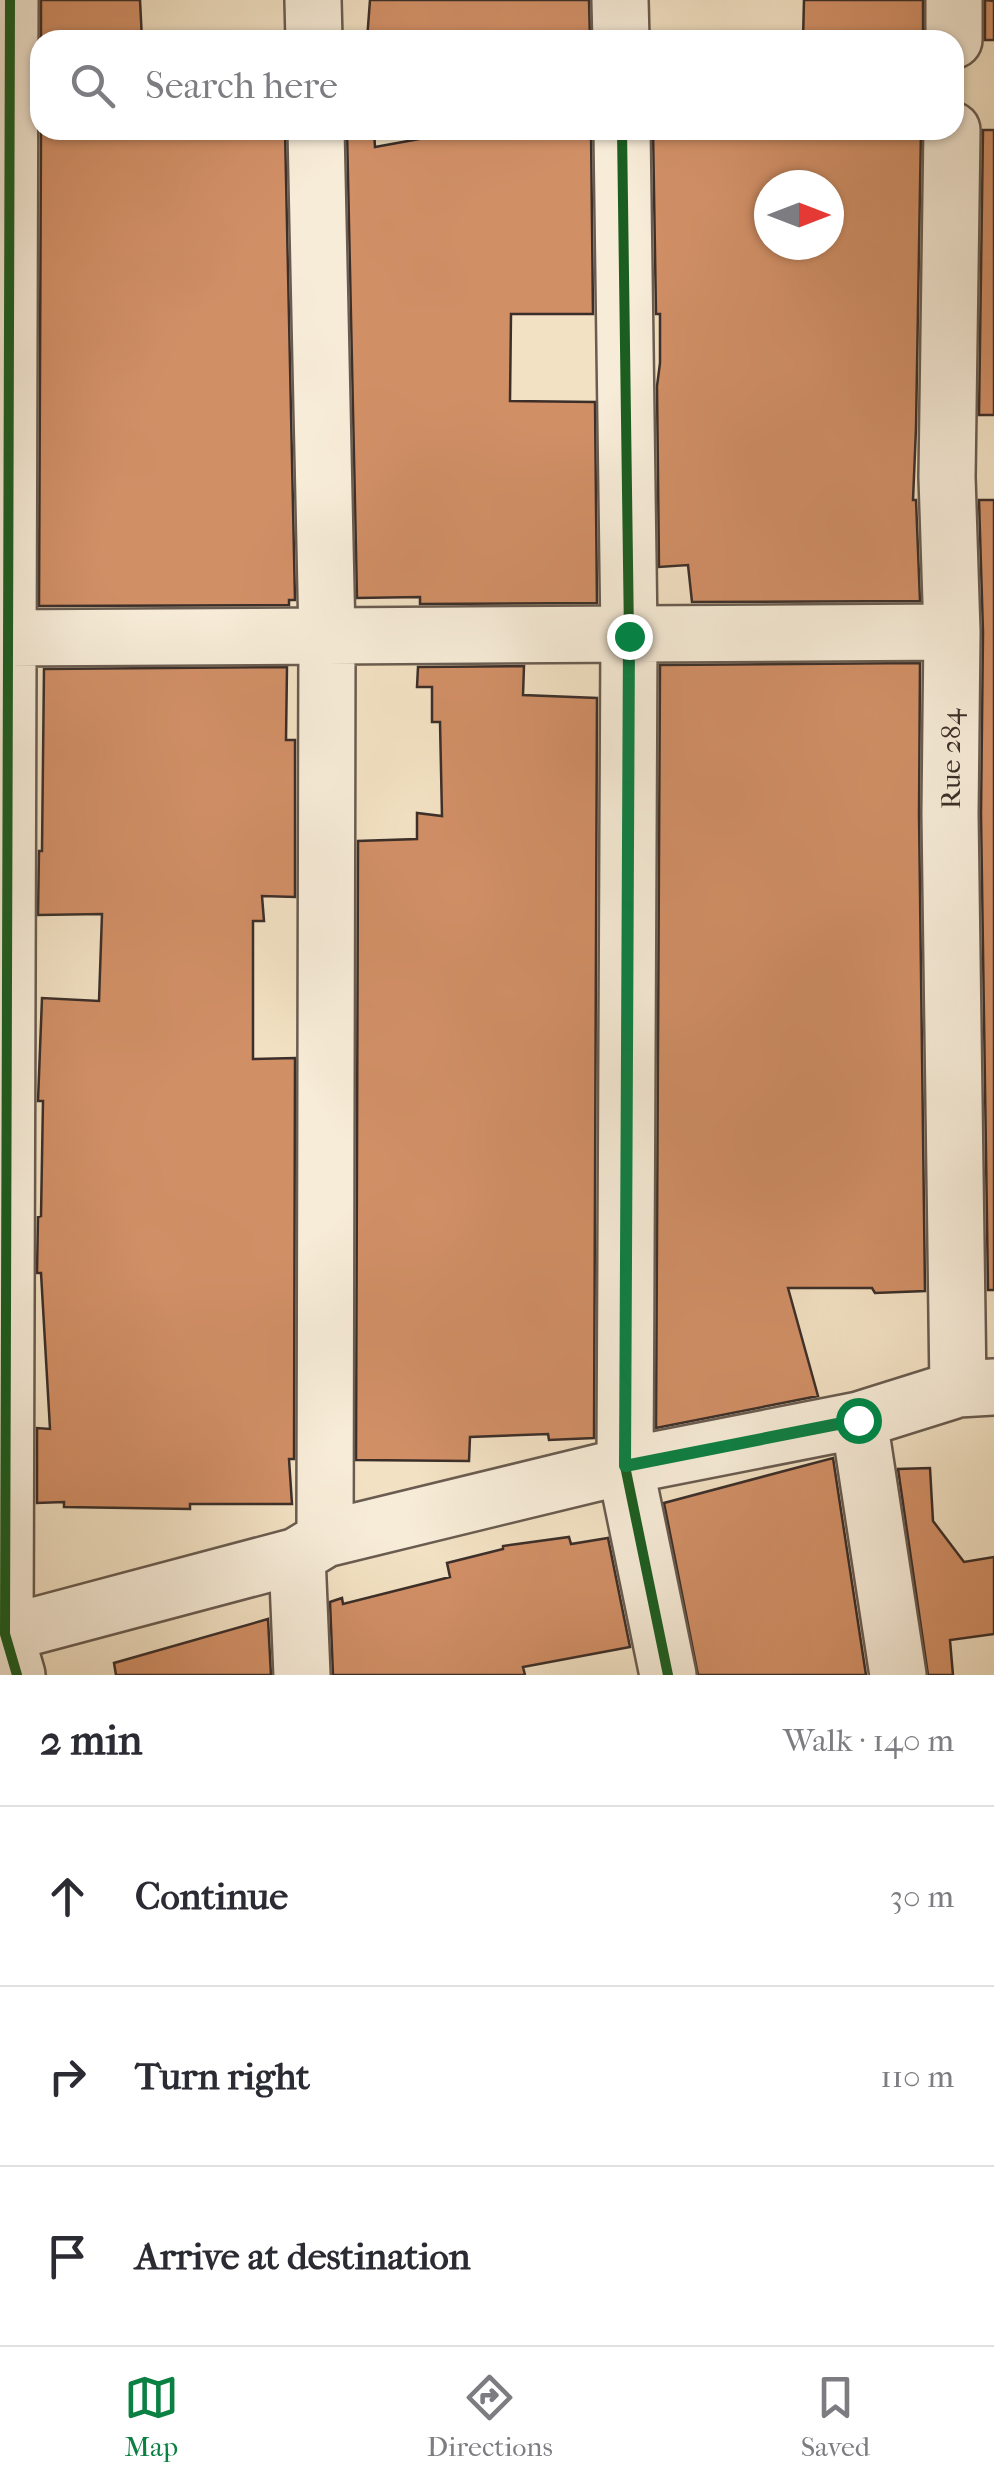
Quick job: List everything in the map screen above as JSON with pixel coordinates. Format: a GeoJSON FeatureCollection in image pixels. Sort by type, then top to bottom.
{"type":"FeatureCollection","features":[{"type":"Feature","properties":{"kind":"street"},"geometry":{"type":"LineString","coordinates":[[10,0],[4,637],[7,1648],[311,1548],[625,1466],[858,1420],[976,1388]]}},
{"type":"Feature","properties":{"kind":"street"},"geometry":{"type":"LineString","coordinates":[[314,0],[314,30]]}},
{"type":"Feature","properties":{"kind":"street"},"geometry":{"type":"LineString","coordinates":[[620,0],[621,30]]}},
{"type":"Feature","properties":{"kind":"street"},"geometry":{"type":"LineString","coordinates":[[954,0],[954,30]]}},
{"type":"Feature","properties":{"kind":"street"},"geometry":{"type":"LineString","coordinates":[[302,1675],[311,1548],[327,636],[316,140]]}},
{"type":"Feature","properties":{"kind":"street"},"geometry":{"type":"LineString","coordinates":[[622,140],[629,636],[625,1466],[668,1675]]}},
{"type":"Feature","properties":{"kind":"street","name":"Rue 284"},"geometry":{"type":"LineString","coordinates":[[952,140],[947,478],[952,632],[950,814],[976,1388]]}},
{"type":"Feature","properties":{"kind":"street"},"geometry":{"type":"LineString","coordinates":[[4,637],[952,632]]}},
{"type":"Feature","properties":{"kind":"street"},"geometry":{"type":"LineString","coordinates":[[858,1420],[898,1675]]}},
{"type":"Feature","properties":{"kind":"building"},"geometry":{"type":"Polygon","coordinates":[[[41,0],[140,0],[142,30],[41,30],[41,0]]]}},
{"type":"Feature","properties":{"kind":"building"},"geometry":{"type":"Polygon","coordinates":[[[370,0],[589,0],[590,30],[368,30],[370,0]]]}},
{"type":"Feature","properties":{"kind":"building"},"geometry":{"type":"Polygon","coordinates":[[[804,0],[923,0],[923,30],[803,30],[804,0]]]}},
{"type":"Feature","properties":{"kind":"building"},"geometry":{"type":"Polygon","coordinates":[[[985,0],[994,1],[994,40],[985,40],[985,0]]]}},
{"type":"Feature","properties":{"kind":"building"},"geometry":{"type":"Polygon","coordinates":[[[983,130],[994,130],[994,415],[979,415],[983,130]]]}},
{"type":"Feature","properties":{"kind":"building"},"geometry":{"type":"Polygon","coordinates":[[[41,140],[285,140],[295,600],[289,600],[289,605],[39,606],[41,140]]]}},
{"type":"Feature","properties":{"kind":"building"},"geometry":{"type":"Polygon","coordinates":[[[347,140],[375,140],[375,147],[414,140],[591,140],[593,314],[511,314],[510,401],[595,402],[597,603],[420,604],[420,597],[357,598],[347,140]]]}},
{"type":"Feature","properties":{"kind":"building"},"geometry":{"type":"Polygon","coordinates":[[[653,140],[921,140],[913,500],[920,601],[692,602],[688,565],[659,567],[660,363],[653,140]]]}},
{"type":"Feature","properties":{"kind":"building"},"geometry":{"type":"Polygon","coordinates":[[[979,500],[994,500],[994,1290],[988,1290],[979,500]]]}},
{"type":"Feature","properties":{"kind":"building"},"geometry":{"type":"Polygon","coordinates":[[[920,663],[925,1291],[875,1293],[872,1288],[788,1288],[818,1396],[656,1428],[660,665],[920,663]]]}},
{"type":"Feature","properties":{"kind":"building"},"geometry":{"type":"Polygon","coordinates":[[[524,666],[523,695],[597,698],[594,1438],[549,1440],[548,1434],[470,1437],[469,1461],[356,1460],[358,841],[417,839],[417,813],[442,816],[440,722],[432,722],[432,687],[417,687],[418,667],[524,666]]]}},
{"type":"Feature","properties":{"kind":"building"},"geometry":{"type":"Polygon","coordinates":[[[287,667],[286,740],[295,740],[295,897],[262,896],[264,921],[253,921],[253,1059],[295,1058],[294,1459],[289,1459],[292,1504],[190,1504],[190,1509],[37,1503],[37,1428],[50,1429],[41,1273],[37,1273],[42,998],[99,1001],[102,914],[38,915],[44,669],[287,667]]]}},
{"type":"Feature","properties":{"kind":"building"},"geometry":{"type":"Polygon","coordinates":[[[833,1458],[866,1675],[698,1675],[664,1503],[833,1458]]]}},
{"type":"Feature","properties":{"kind":"building"},"geometry":{"type":"Polygon","coordinates":[[[930,1468],[933,1521],[964,1562],[994,1557],[994,1634],[950,1640],[953,1675],[928,1675],[898,1469],[930,1468]]]}},
{"type":"Feature","properties":{"kind":"building"},"geometry":{"type":"Polygon","coordinates":[[[569,1537],[571,1544],[608,1538],[630,1647],[523,1667],[525,1675],[333,1675],[330,1602],[342,1598],[343,1604],[450,1577],[447,1563],[503,1546],[569,1537]]]}},
{"type":"Feature","properties":{"kind":"building"},"geometry":{"type":"Polygon","coordinates":[[[268,1619],[271,1675],[116,1675],[114,1663],[268,1619]]]}},
{"type":"Feature","properties":{"kind":"cycle path"},"geometry":{"type":"LineString","coordinates":[[10,0],[5,1634],[17,1675]]}},
{"type":"Feature","properties":{"kind":"cycle path"},"geometry":{"type":"LineString","coordinates":[[622,140],[629,635],[625,1466],[668,1675]]}},
{"type":"Feature","properties":{"kind":"route"},"geometry":{"type":"LineString","coordinates":[[629,636],[625,1466],[858,1420]]}}]}
